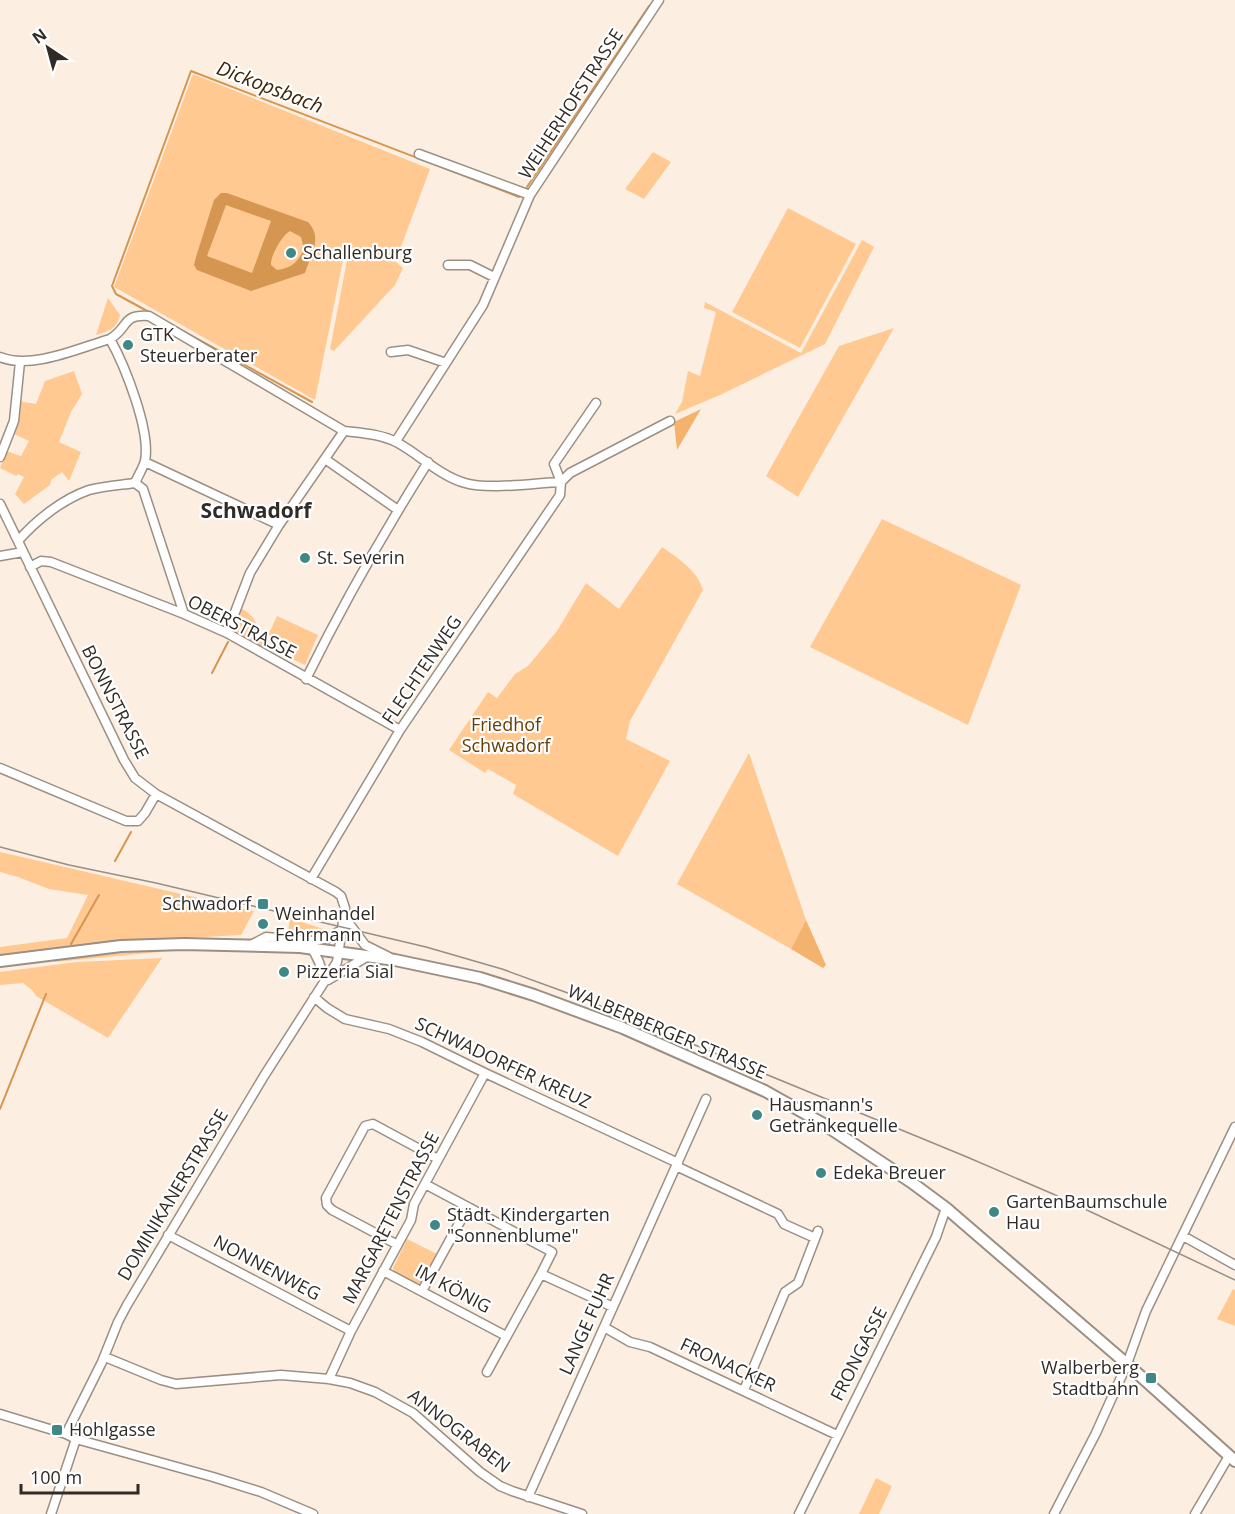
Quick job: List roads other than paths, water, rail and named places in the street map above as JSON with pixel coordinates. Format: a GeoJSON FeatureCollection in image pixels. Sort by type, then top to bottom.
{"type":"FeatureCollection","features":[{"type":"Feature","properties":{"kind":"main road","name":"WALBERBERGER STRASSE"},"geometry":{"type":"LineString","coordinates":[[0,962],[121,946],[250,945],[313,950],[395,960],[480,978],[534,994],[623,1028],[765,1091],[822,1123],[911,1182],[946,1208],[1127,1364],[1232,1459]]}},
{"type":"Feature","properties":{"kind":"street","name":"WEIHERHOFSTRASSE"},"geometry":{"type":"LineString","coordinates":[[396,441],[483,305],[530,195],[659,0]]}},
{"type":"Feature","properties":{"kind":"street","name":"WEIHERHOFSTRASSE"},"geometry":{"type":"LineString","coordinates":[[419,154],[530,195]]}},
{"type":"Feature","properties":{"kind":"street"},"geometry":{"type":"LineString","coordinates":[[448,265],[470,265],[494,277]]}},
{"type":"Feature","properties":{"kind":"street"},"geometry":{"type":"LineString","coordinates":[[0,357],[20,362],[36,360],[110,339],[120,333],[134,315],[149,316],[344,431],[396,441],[449,476],[464,483],[479,485],[561,482],[570,473],[670,421]]}},
{"type":"Feature","properties":{"kind":"street"},"geometry":{"type":"LineString","coordinates":[[110,339],[122,360],[139,412],[146,446],[145,462],[135,483]]}},
{"type":"Feature","properties":{"kind":"street"},"geometry":{"type":"LineString","coordinates":[[391,352],[408,350],[446,363]]}},
{"type":"Feature","properties":{"kind":"street"},"geometry":{"type":"LineString","coordinates":[[0,457],[14,421],[20,362]]}},
{"type":"Feature","properties":{"kind":"street"},"geometry":{"type":"LineString","coordinates":[[561,482],[554,464],[596,402]]}},
{"type":"Feature","properties":{"kind":"street"},"geometry":{"type":"LineString","coordinates":[[227,633],[250,573],[279,525],[344,431]]}},
{"type":"Feature","properties":{"kind":"street"},"geometry":{"type":"LineString","coordinates":[[325,459],[398,510]]}},
{"type":"Feature","properties":{"kind":"street"},"geometry":{"type":"LineString","coordinates":[[145,462],[279,525]]}},
{"type":"Feature","properties":{"kind":"street"},"geometry":{"type":"LineString","coordinates":[[306,679],[336,619],[428,462]]}},
{"type":"Feature","properties":{"kind":"street","name":"FLECHTENWEG"},"geometry":{"type":"LineString","coordinates":[[311,879],[400,730],[560,495],[561,482]]}},
{"type":"Feature","properties":{"kind":"street"},"geometry":{"type":"LineString","coordinates":[[18,541],[29,528],[70,498],[92,490],[135,483],[143,489],[184,614]]}},
{"type":"Feature","properties":{"kind":"street","name":"BONNSTRASSE"},"geometry":{"type":"LineString","coordinates":[[0,504],[124,760],[135,778],[156,794],[341,896],[345,918],[365,945],[395,960]]}},
{"type":"Feature","properties":{"kind":"street"},"geometry":{"type":"LineString","coordinates":[[0,556],[22,552]]}},
{"type":"Feature","properties":{"kind":"street","name":"OBERSTRASSE"},"geometry":{"type":"LineString","coordinates":[[30,567],[41,561],[51,562],[184,614],[227,633],[400,730]]}},
{"type":"Feature","properties":{"kind":"street"},"geometry":{"type":"LineString","coordinates":[[0,768],[126,821],[138,821],[146,813],[156,794]]}},
{"type":"Feature","properties":{"kind":"street"},"geometry":{"type":"LineString","coordinates":[[339,953],[345,918]]}},
{"type":"Feature","properties":{"kind":"street"},"geometry":{"type":"LineString","coordinates":[[250,945],[266,938],[314,941],[328,938],[343,928]]}},
{"type":"Feature","properties":{"kind":"street"},"geometry":{"type":"LineString","coordinates":[[313,950],[320,962],[325,981]]}},
{"type":"Feature","properties":{"kind":"street","name":"DOMINIKANERSTRASSE"},"geometry":{"type":"LineString","coordinates":[[66,1434],[105,1357],[118,1322],[264,1076],[325,981],[339,953]]}},
{"type":"Feature","properties":{"kind":"street","name":"DOMINIKANERSTRASSE"},"geometry":{"type":"LineString","coordinates":[[325,981],[368,956]]}},
{"type":"Feature","properties":{"kind":"street","name":"SCHWADORFER KREUZ"},"geometry":{"type":"LineString","coordinates":[[314,997],[327,1008],[345,1018],[389,1029],[422,1042],[778,1214],[784,1224],[817,1234],[798,1283],[785,1293],[744,1390]]}},
{"type":"Feature","properties":{"kind":"street","name":"MARGARETENSTRASSE"},"geometry":{"type":"LineString","coordinates":[[329,1379],[351,1331],[411,1220],[414,1204],[485,1073]]}},
{"type":"Feature","properties":{"kind":"street","name":"LANGE FUHR"},"geometry":{"type":"LineString","coordinates":[[528,1497],[706,1099]]}},
{"type":"Feature","properties":{"kind":"street"},"geometry":{"type":"LineString","coordinates":[[396,1244],[332,1210],[327,1205],[326,1198],[365,1126],[372,1124],[438,1159]]}},
{"type":"Feature","properties":{"kind":"street"},"geometry":{"type":"LineString","coordinates":[[1054,1514],[1077,1471],[1127,1364],[1146,1311],[1235,1127]]}},
{"type":"Feature","properties":{"kind":"street"},"geometry":{"type":"LineString","coordinates":[[425,1184],[552,1252],[487,1372]]}},
{"type":"Feature","properties":{"kind":"street"},"geometry":{"type":"LineString","coordinates":[[422,1291],[468,1207]]}},
{"type":"Feature","properties":{"kind":"street","name":"FRONGASSE"},"geometry":{"type":"LineString","coordinates":[[799,1514],[932,1245],[946,1208]]}},
{"type":"Feature","properties":{"kind":"street","name":"NONNENWEG"},"geometry":{"type":"LineString","coordinates":[[168,1235],[351,1331]]}},
{"type":"Feature","properties":{"kind":"street"},"geometry":{"type":"LineString","coordinates":[[1183,1236],[1235,1265]]}},
{"type":"Feature","properties":{"kind":"street","name":"IM KÖNIG"},"geometry":{"type":"LineString","coordinates":[[383,1270],[506,1336]]}},
{"type":"Feature","properties":{"kind":"street"},"geometry":{"type":"LineString","coordinates":[[541,1274],[613,1307]]}},
{"type":"Feature","properties":{"kind":"street","name":"FRONACKER"},"geometry":{"type":"LineString","coordinates":[[604,1328],[630,1342],[650,1347],[744,1390],[837,1436]]}},
{"type":"Feature","properties":{"kind":"street","name":"ANNOGRABEN"},"geometry":{"type":"LineString","coordinates":[[105,1357],[160,1380],[176,1384],[281,1375],[350,1383],[375,1392],[413,1413],[489,1479],[512,1491],[582,1514]]}},
{"type":"Feature","properties":{"kind":"street"},"geometry":{"type":"LineString","coordinates":[[0,1414],[76,1439],[261,1492],[313,1514]]}},
{"type":"Feature","properties":{"kind":"street"},"geometry":{"type":"LineString","coordinates":[[51,1514],[76,1439]]}},
{"type":"Feature","properties":{"kind":"street"},"geometry":{"type":"LineString","coordinates":[[1195,1514],[1232,1459]]}},
{"type":"Feature","properties":{"kind":"waterway","name":"Dickopsbach"},"geometry":{"type":"LineString","coordinates":[[527,187],[649,6]]}},
{"type":"Feature","properties":{"kind":"waterway","name":"Dickopsbach"},"geometry":{"type":"LineString","coordinates":[[149,312],[116,294],[112,286],[191,71],[519,197]]}},
{"type":"Feature","properties":{"kind":"waterway"},"geometry":{"type":"LineString","coordinates":[[172,325],[312,402]]}},
{"type":"Feature","properties":{"kind":"waterway"},"geometry":{"type":"LineString","coordinates":[[212,673],[228,642]]}},
{"type":"Feature","properties":{"kind":"waterway"},"geometry":{"type":"LineString","coordinates":[[115,861],[131,832]]}},
{"type":"Feature","properties":{"kind":"waterway"},"geometry":{"type":"LineString","coordinates":[[71,944],[99,895]]}},
{"type":"Feature","properties":{"kind":"waterway"},"geometry":{"type":"LineString","coordinates":[[0,1109],[46,994]]}},
{"type":"Feature","properties":{"kind":"tram line"},"geometry":{"type":"LineString","coordinates":[[0,847],[426,947],[502,969],[576,996],[967,1157],[1053,1194],[1235,1280]]}},
{"type":"Feature","properties":{"kind":"place","name":"Schallenburg"},"geometry":{"type":"Point","coordinates":[291,253]}},
{"type":"Feature","properties":{"kind":"place","name":"GTK Steuerberater"},"geometry":{"type":"Point","coordinates":[128,345]}},
{"type":"Feature","properties":{"kind":"place","name":"St. Severin"},"geometry":{"type":"Point","coordinates":[305,558]}},
{"type":"Feature","properties":{"kind":"place","name":"Schwadorf"},"geometry":{"type":"Point","coordinates":[263,904]}},
{"type":"Feature","properties":{"kind":"place","name":"Weinhandel Fehrmann"},"geometry":{"type":"Point","coordinates":[263,924]}},
{"type":"Feature","properties":{"kind":"place","name":"Pizzeria Sial"},"geometry":{"type":"Point","coordinates":[284,972]}},
{"type":"Feature","properties":{"kind":"place","name":"Hausmann's Getränkequelle"},"geometry":{"type":"Point","coordinates":[757,1115]}},
{"type":"Feature","properties":{"kind":"place","name":"Edeka Breuer"},"geometry":{"type":"Point","coordinates":[821,1173]}},
{"type":"Feature","properties":{"kind":"place","name":"GartenBaumschule Hau"},"geometry":{"type":"Point","coordinates":[994,1212]}},
{"type":"Feature","properties":{"kind":"place","name":"Städt. Kindergarten \"Sonnenblume\""},"geometry":{"type":"Point","coordinates":[435,1225]}},
{"type":"Feature","properties":{"kind":"place","name":"Walberberg Stadtbahn"},"geometry":{"type":"Point","coordinates":[1151,1378]}},
{"type":"Feature","properties":{"kind":"place","name":"Hohlgasse"},"geometry":{"type":"Point","coordinates":[57,1430]}},
{"type":"Feature","properties":{"kind":"district","name":"Schwadorf"},"geometry":{"type":"Point","coordinates":[256,511]}},
{"type":"Feature","properties":{"kind":"park label","name":"Friedhof Schwadorf"},"geometry":{"type":"Point","coordinates":[506,735]}}]}
